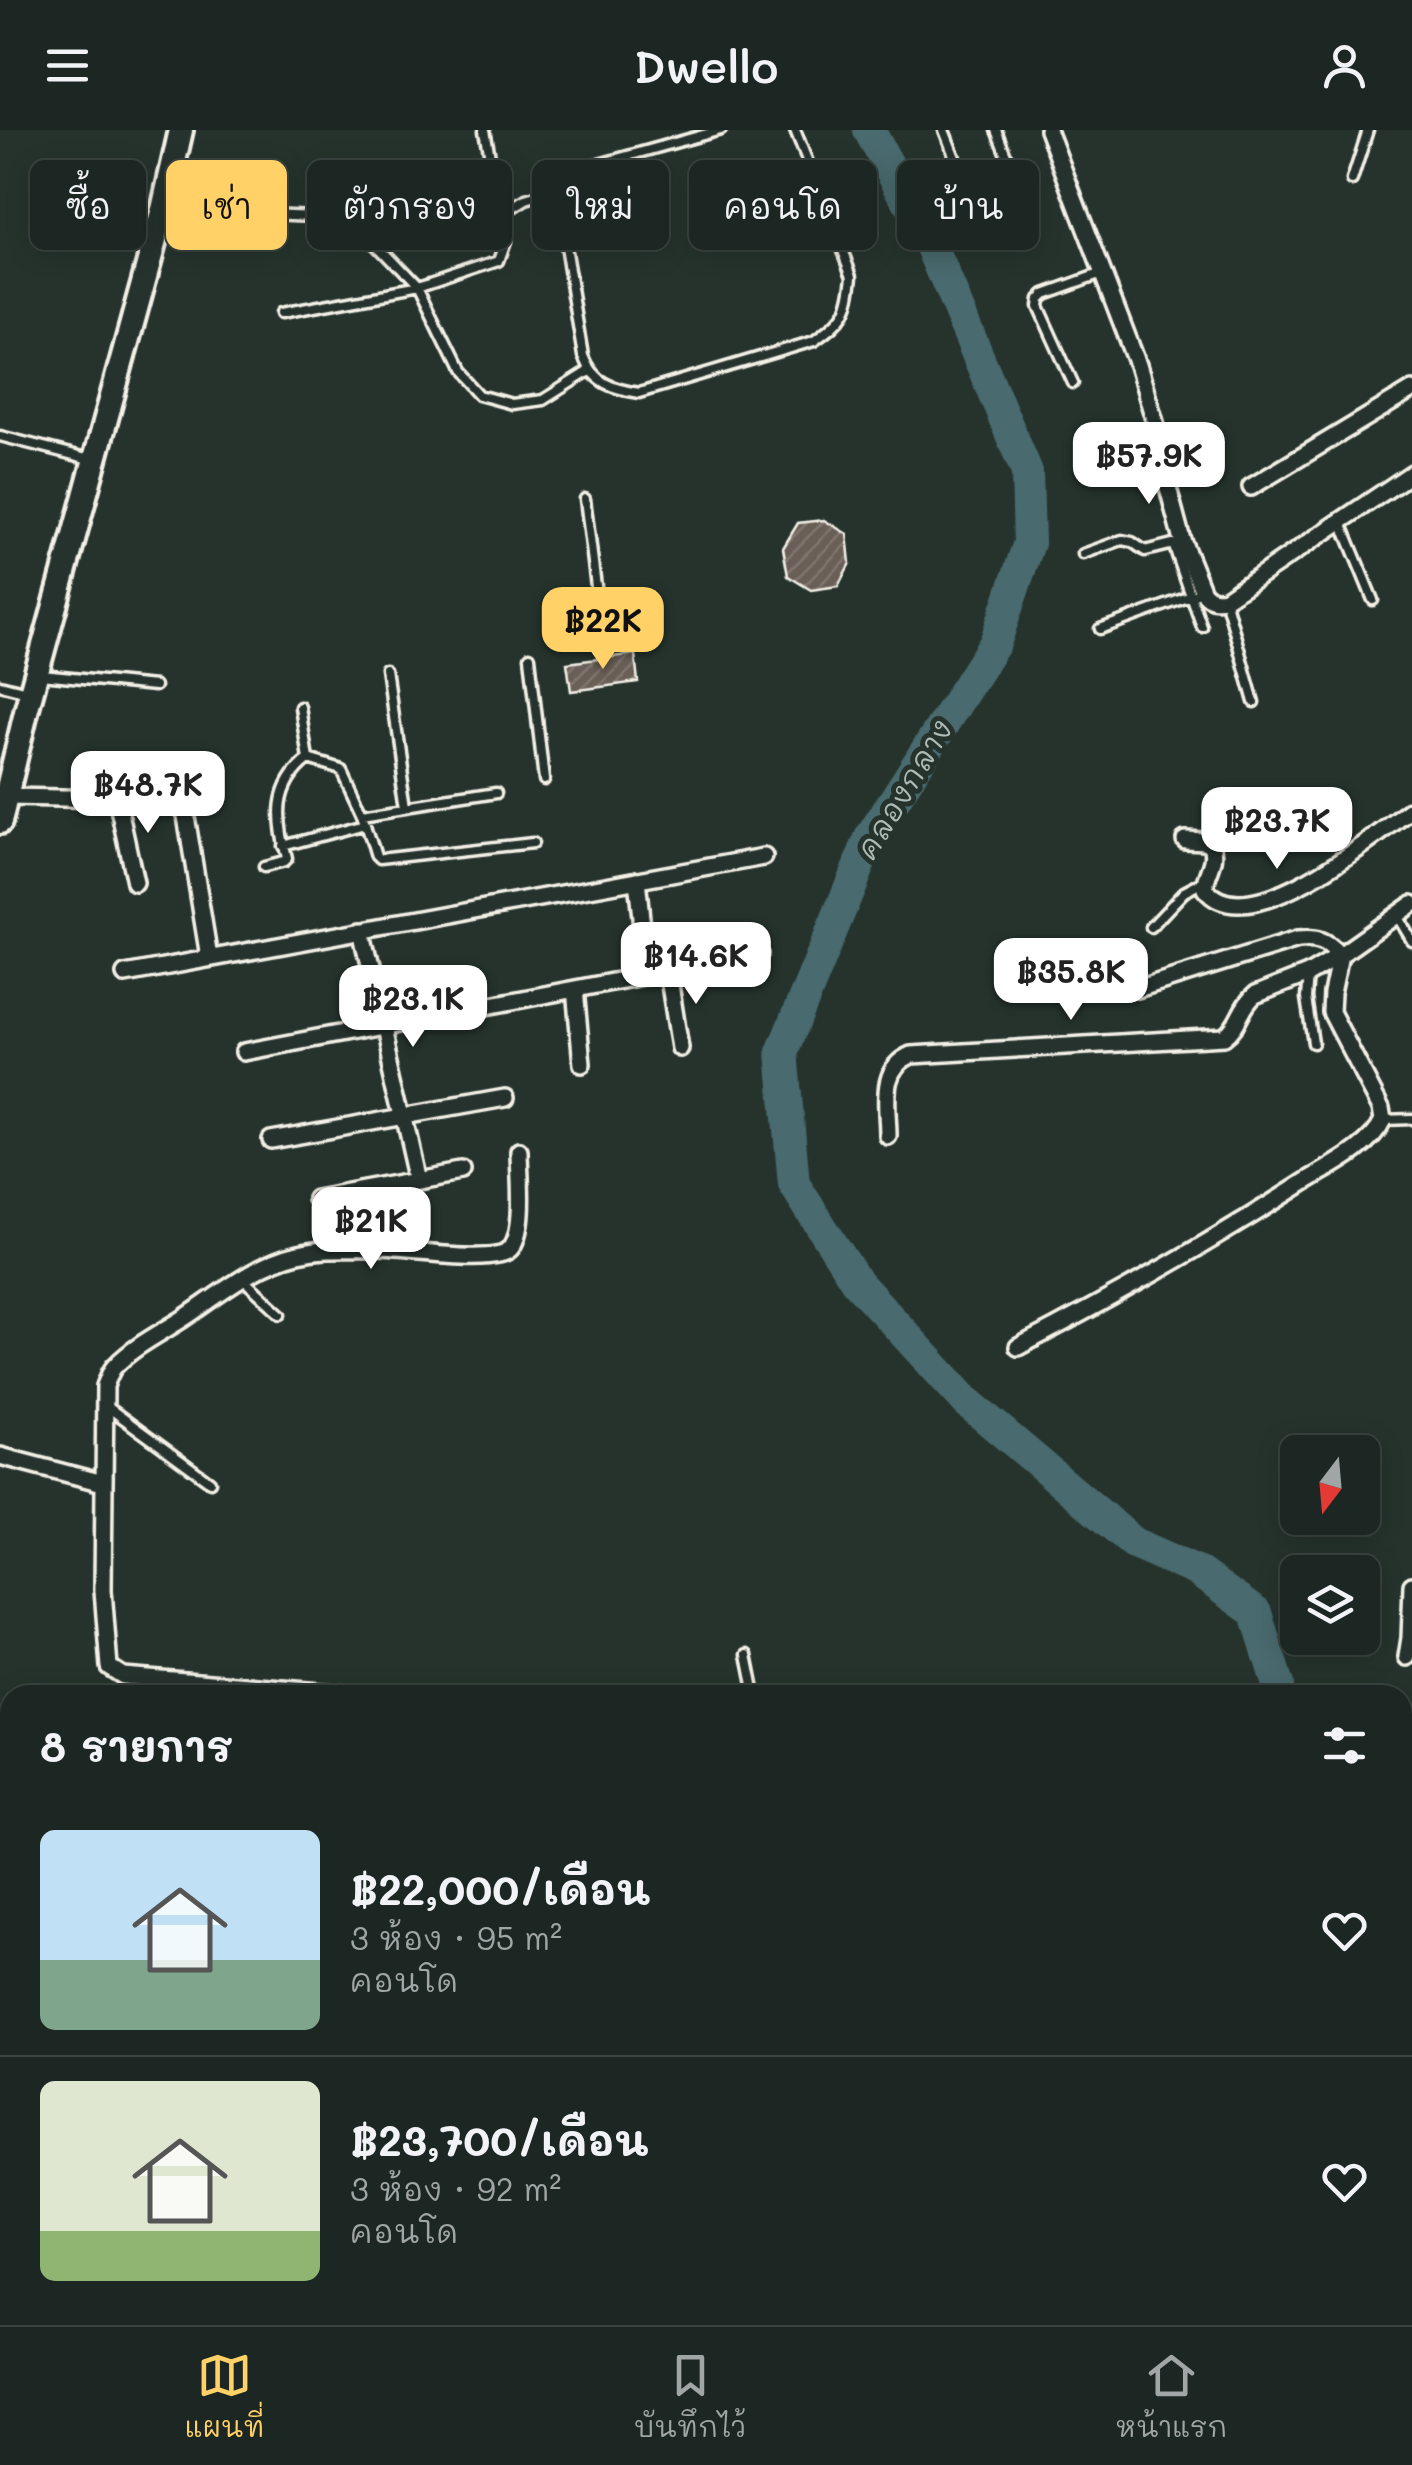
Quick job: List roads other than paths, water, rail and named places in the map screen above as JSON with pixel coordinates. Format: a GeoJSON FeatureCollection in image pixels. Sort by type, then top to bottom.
{"type":"FeatureCollection","features":[{"type":"Feature","properties":{"kind":"main road"},"geometry":{"type":"LineString","coordinates":[[0,822],[181,130]]}},
{"type":"Feature","properties":{"kind":"street"},"geometry":{"type":"LineString","coordinates":[[1048,130],[1150,402],[1164,478],[1197,594],[1216,601],[1226,598],[1412,472]]}},
{"type":"Feature","properties":{"kind":"street"},"geometry":{"type":"LineString","coordinates":[[1251,487],[1412,390]]}},
{"type":"Feature","properties":{"kind":"street"},"geometry":{"type":"LineString","coordinates":[[6,796],[182,802],[208,957]]}},
{"type":"Feature","properties":{"kind":"street"},"geometry":{"type":"LineString","coordinates":[[117,799],[134,883]]}},
{"type":"Feature","properties":{"kind":"street"},"geometry":{"type":"LineString","coordinates":[[1185,840],[1212,845],[1214,864],[1205,889],[1210,896],[1236,904],[1256,902],[1280,896],[1315,878],[1412,809]]}},
{"type":"Feature","properties":{"kind":"street"},"geometry":{"type":"LineString","coordinates":[[125,974],[764,857]]}},
{"type":"Feature","properties":{"kind":"street"},"geometry":{"type":"LineString","coordinates":[[637,880],[647,975]]}},
{"type":"Feature","properties":{"kind":"street"},"geometry":{"type":"LineString","coordinates":[[888,1136],[888,1084],[898,1060],[911,1055],[1224,1036],[1234,1030],[1255,995],[1308,974],[1412,904]]}},
{"type":"Feature","properties":{"kind":"street"},"geometry":{"type":"LineString","coordinates":[[362,930],[420,1180]]}},
{"type":"Feature","properties":{"kind":"street"},"geometry":{"type":"LineString","coordinates":[[1138,989],[1298,939],[1315,937],[1328,942],[1340,955]]}},
{"type":"Feature","properties":{"kind":"street"},"geometry":{"type":"LineString","coordinates":[[244,1052],[759,954]]}},
{"type":"Feature","properties":{"kind":"street"},"geometry":{"type":"LineString","coordinates":[[1018,1346],[1244,1221],[1369,1141],[1383,1120],[1381,1108],[1331,1012],[1340,955]]}},
{"type":"Feature","properties":{"kind":"street"},"geometry":{"type":"LineString","coordinates":[[668,972],[680,1048]]}},
{"type":"Feature","properties":{"kind":"street"},"geometry":{"type":"LineString","coordinates":[[575,989],[582,1064]]}},
{"type":"Feature","properties":{"kind":"street"},"geometry":{"type":"LineString","coordinates":[[270,1140],[505,1098]]}},
{"type":"Feature","properties":{"kind":"street"},"geometry":{"type":"LineString","coordinates":[[204,1685],[123,1676],[109,1667],[103,1590],[103,1483],[105,1386],[112,1368],[242,1278],[300,1253],[384,1250],[498,1256],[510,1250],[519,1233],[519,1151]]}},
{"type":"Feature","properties":{"kind":"street"},"geometry":{"type":"LineString","coordinates":[[316,1199],[463,1172]]}},
{"type":"Feature","properties":{"kind":"street"},"geometry":{"type":"LineString","coordinates":[[0,1456],[103,1483]]}},
{"type":"Feature","properties":{"kind":"street"},"geometry":{"type":"LineString","coordinates":[[1407,1657],[1412,1585]]}},
{"type":"Feature","properties":{"kind":"street"},"geometry":{"type":"LineString","coordinates":[[123,1676],[123,1685]]}},
{"type":"Feature","properties":{"kind":"lane"},"geometry":{"type":"LineString","coordinates":[[485,130],[491,160]]}},
{"type":"Feature","properties":{"kind":"lane"},"geometry":{"type":"LineString","coordinates":[[613,160],[720,130]]}},
{"type":"Feature","properties":{"kind":"lane"},"geometry":{"type":"LineString","coordinates":[[566,250],[588,371],[614,389],[639,393],[814,341],[839,324],[850,300],[853,275],[795,130]]}},
{"type":"Feature","properties":{"kind":"lane"},"geometry":{"type":"LineString","coordinates":[[944,130],[963,178],[971,180],[1006,165],[1008,160],[996,130]]}},
{"type":"Feature","properties":{"kind":"lane"},"geometry":{"type":"LineString","coordinates":[[1352,180],[1368,130]]}},
{"type":"Feature","properties":{"kind":"lane"},"geometry":{"type":"LineString","coordinates":[[163,210],[316,216],[345,224],[370,238],[417,288],[458,372],[479,395],[512,404],[543,400],[588,371]]}},
{"type":"Feature","properties":{"kind":"lane"},"geometry":{"type":"LineString","coordinates":[[281,313],[417,288],[499,261],[503,250]]}},
{"type":"Feature","properties":{"kind":"lane"},"geometry":{"type":"LineString","coordinates":[[1073,383],[1038,300],[1044,294],[1102,273]]}},
{"type":"Feature","properties":{"kind":"lane"},"geometry":{"type":"LineString","coordinates":[[0,436],[94,460]]}},
{"type":"Feature","properties":{"kind":"lane"},"geometry":{"type":"LineString","coordinates":[[585,499],[604,650]]}},
{"type":"Feature","properties":{"kind":"lane"},"geometry":{"type":"LineString","coordinates":[[1341,522],[1373,600]]}},
{"type":"Feature","properties":{"kind":"lane"},"geometry":{"type":"LineString","coordinates":[[1083,554],[1122,540],[1145,551],[1173,544],[1197,594],[1202,626]]}},
{"type":"Feature","properties":{"kind":"lane"},"geometry":{"type":"LineString","coordinates":[[1100,629],[1197,594]]}},
{"type":"Feature","properties":{"kind":"lane"},"geometry":{"type":"LineString","coordinates":[[1226,598],[1254,702]]}},
{"type":"Feature","properties":{"kind":"lane"},"geometry":{"type":"LineString","coordinates":[[530,658],[544,780]]}},
{"type":"Feature","properties":{"kind":"lane"},"geometry":{"type":"LineString","coordinates":[[388,675],[407,806]]}},
{"type":"Feature","properties":{"kind":"lane"},"geometry":{"type":"LineString","coordinates":[[0,684],[155,686]]}},
{"type":"Feature","properties":{"kind":"lane"},"geometry":{"type":"LineString","coordinates":[[300,707],[308,759]]}},
{"type":"Feature","properties":{"kind":"lane"},"geometry":{"type":"LineString","coordinates":[[308,759],[340,769],[378,860],[533,843]]}},
{"type":"Feature","properties":{"kind":"lane"},"geometry":{"type":"LineString","coordinates":[[264,867],[286,859],[280,833],[280,804],[295,769],[308,759]]}},
{"type":"Feature","properties":{"kind":"lane"},"geometry":{"type":"LineString","coordinates":[[362,814],[496,792]]}},
{"type":"Feature","properties":{"kind":"lane"},"geometry":{"type":"LineString","coordinates":[[284,846],[365,824]]}},
{"type":"Feature","properties":{"kind":"lane"},"geometry":{"type":"LineString","coordinates":[[1151,927],[1184,892],[1206,880]]}},
{"type":"Feature","properties":{"kind":"lane"},"geometry":{"type":"LineString","coordinates":[[1396,914],[1412,940]]}},
{"type":"Feature","properties":{"kind":"lane"},"geometry":{"type":"LineString","coordinates":[[1308,974],[1306,998],[1313,1043]]}},
{"type":"Feature","properties":{"kind":"lane"},"geometry":{"type":"LineString","coordinates":[[1383,1120],[1412,1119]]}},
{"type":"Feature","properties":{"kind":"lane"},"geometry":{"type":"LineString","coordinates":[[242,1278],[281,1314]]}},
{"type":"Feature","properties":{"kind":"lane"},"geometry":{"type":"LineString","coordinates":[[104,1404],[210,1482]]}},
{"type":"Feature","properties":{"kind":"lane"},"geometry":{"type":"LineString","coordinates":[[747,1655],[753,1685]]}},
{"type":"Feature","properties":{"kind":"waterway","name":"คลองกลาง"},"geometry":{"type":"LineString","coordinates":[[869,130],[929,240],[1027,472],[1029,543],[995,643],[870,838],[782,1052],[794,1184],[856,1281],[967,1402],[1134,1543],[1197,1571],[1256,1613],[1278,1685]]}}]}
